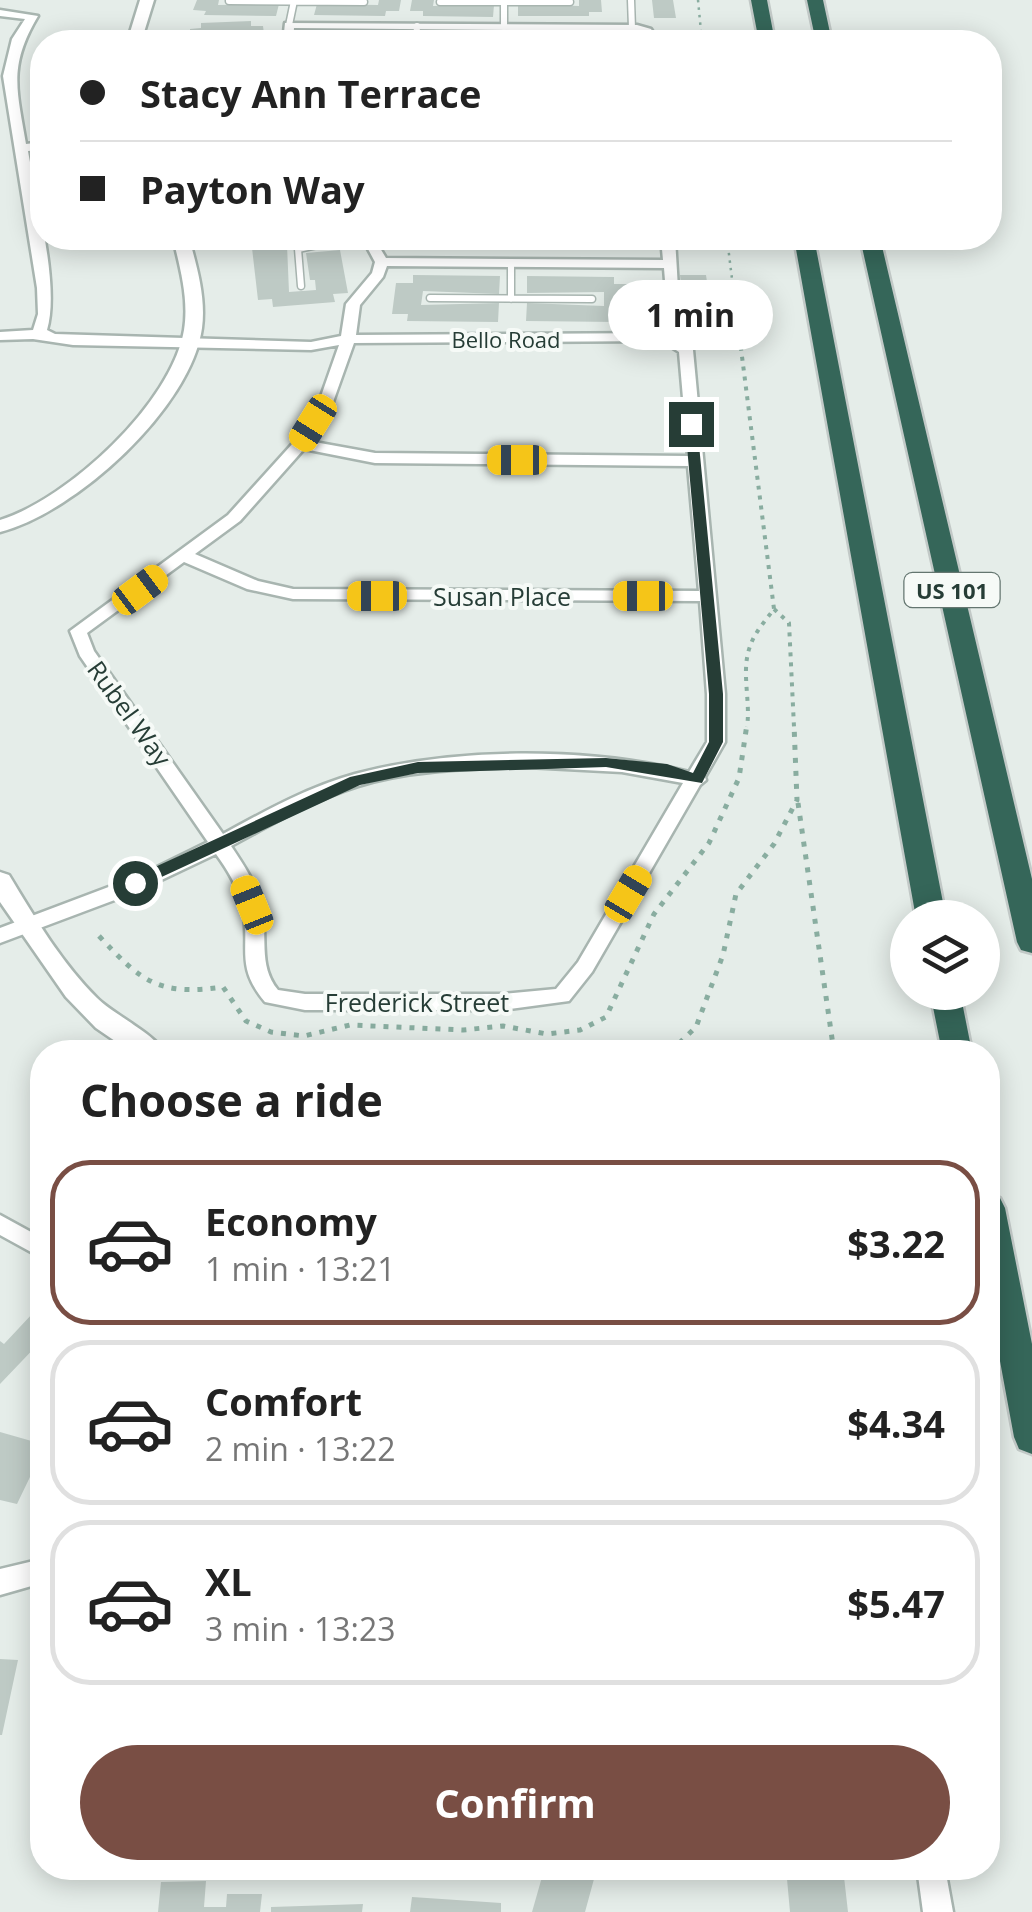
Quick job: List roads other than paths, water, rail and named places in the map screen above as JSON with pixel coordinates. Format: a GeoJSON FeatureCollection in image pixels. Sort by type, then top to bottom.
{"type":"FeatureCollection","features":[{"type":"Feature","properties":{"kind":"highway"},"geometry":{"type":"LineString","coordinates":[[759,0],[765,30]]}},
{"type":"Feature","properties":{"kind":"highway"},"geometry":{"type":"LineString","coordinates":[[814,0],[821,30]]}},
{"type":"Feature","properties":{"kind":"highway","name":"US 101"},"geometry":{"type":"LineString","coordinates":[[806,250],[928,900]]}},
{"type":"Feature","properties":{"kind":"highway","name":"US 101"},"geometry":{"type":"LineString","coordinates":[[873,250],[1032,942]]}},
{"type":"Feature","properties":{"kind":"highway"},"geometry":{"type":"LineString","coordinates":[[949,1010],[955,1040]]}},
{"type":"Feature","properties":{"kind":"highway"},"geometry":{"type":"LineString","coordinates":[[1000,1270],[1032,1436]]}},
{"type":"Feature","properties":{"kind":"street"},"geometry":{"type":"LineString","coordinates":[[138,30],[147,0]]}},
{"type":"Feature","properties":{"kind":"street"},"geometry":{"type":"LineString","coordinates":[[0,12],[32,16],[18,39],[4,77],[30,200]]}},
{"type":"Feature","properties":{"kind":"street"},"geometry":{"type":"LineString","coordinates":[[289,30],[289,26],[418,26],[642,30]]}},
{"type":"Feature","properties":{"kind":"street"},"geometry":{"type":"LineString","coordinates":[[21,144],[30,141]]}},
{"type":"Feature","properties":{"kind":"street"},"geometry":{"type":"LineString","coordinates":[[21,144],[30,145]]}},
{"type":"Feature","properties":{"kind":"street"},"geometry":{"type":"LineString","coordinates":[[38,250],[45,314],[38,336]]}},
{"type":"Feature","properties":{"kind":"street"},"geometry":{"type":"LineString","coordinates":[[0,543],[6,525],[64,494],[148,418],[191,338],[194,295],[185,250]]}},
{"type":"Feature","properties":{"kind":"street"},"geometry":{"type":"LineString","coordinates":[[375,250],[382,262],[670,264]]}},
{"type":"Feature","properties":{"kind":"street"},"geometry":{"type":"LineString","coordinates":[[669,250],[675,319]]}},
{"type":"Feature","properties":{"kind":"street","name":"Rubel Way"},"geometry":{"type":"LineString","coordinates":[[272,997],[258,979],[252,905],[239,872],[86,652],[78,631],[234,518],[300,444],[326,402],[348,339],[352,304],[378,274],[382,262]]}},
{"type":"Feature","properties":{"kind":"street","name":"Bello Road"},"geometry":{"type":"LineString","coordinates":[[0,336],[191,338],[311,346],[348,339],[665,338],[686,350],[693,460]]}},
{"type":"Feature","properties":{"kind":"street"},"geometry":{"type":"LineString","coordinates":[[0,936],[167,871],[356,780],[418,768],[606,762],[667,770],[697,780],[716,742],[693,460],[375,458],[300,444]]}},
{"type":"Feature","properties":{"kind":"street","name":"Susan Place"},"geometry":{"type":"LineString","coordinates":[[185,556],[253,585],[293,594],[706,596]]}},
{"type":"Feature","properties":{"kind":"street","name":"Frederick Street"},"geometry":{"type":"LineString","coordinates":[[272,997],[305,1002],[503,1002],[562,996],[585,967],[697,780]]}},
{"type":"Feature","properties":{"kind":"street"},"geometry":{"type":"LineString","coordinates":[[0,881],[26,925],[104,1020],[133,1040]]}},
{"type":"Feature","properties":{"kind":"street"},"geometry":{"type":"LineString","coordinates":[[0,1224],[30,1242]]}},
{"type":"Feature","properties":{"kind":"street"},"geometry":{"type":"LineString","coordinates":[[0,1582],[30,1574]]}},
{"type":"Feature","properties":{"kind":"street"},"geometry":{"type":"LineString","coordinates":[[933,1880],[938,1912]]}},
{"type":"Feature","properties":{"kind":"lane"},"geometry":{"type":"LineString","coordinates":[[631,0],[632,28]]}},
{"type":"Feature","properties":{"kind":"lane"},"geometry":{"type":"LineString","coordinates":[[230,1],[364,2]]}},
{"type":"Feature","properties":{"kind":"lane"},"geometry":{"type":"LineString","coordinates":[[289,26],[294,2]]}},
{"type":"Feature","properties":{"kind":"lane"},"geometry":{"type":"LineString","coordinates":[[440,2],[570,2]]}},
{"type":"Feature","properties":{"kind":"lane"},"geometry":{"type":"LineString","coordinates":[[504,2],[504,27]]}},
{"type":"Feature","properties":{"kind":"lane"},"geometry":{"type":"LineString","coordinates":[[418,26],[418,30]]}},
{"type":"Feature","properties":{"kind":"lane"},"geometry":{"type":"LineString","coordinates":[[298,250],[301,286]]}},
{"type":"Feature","properties":{"kind":"lane"},"geometry":{"type":"LineString","coordinates":[[511,262],[511,299]]}},
{"type":"Feature","properties":{"kind":"lane"},"geometry":{"type":"LineString","coordinates":[[430,298],[592,299]]}}]}
